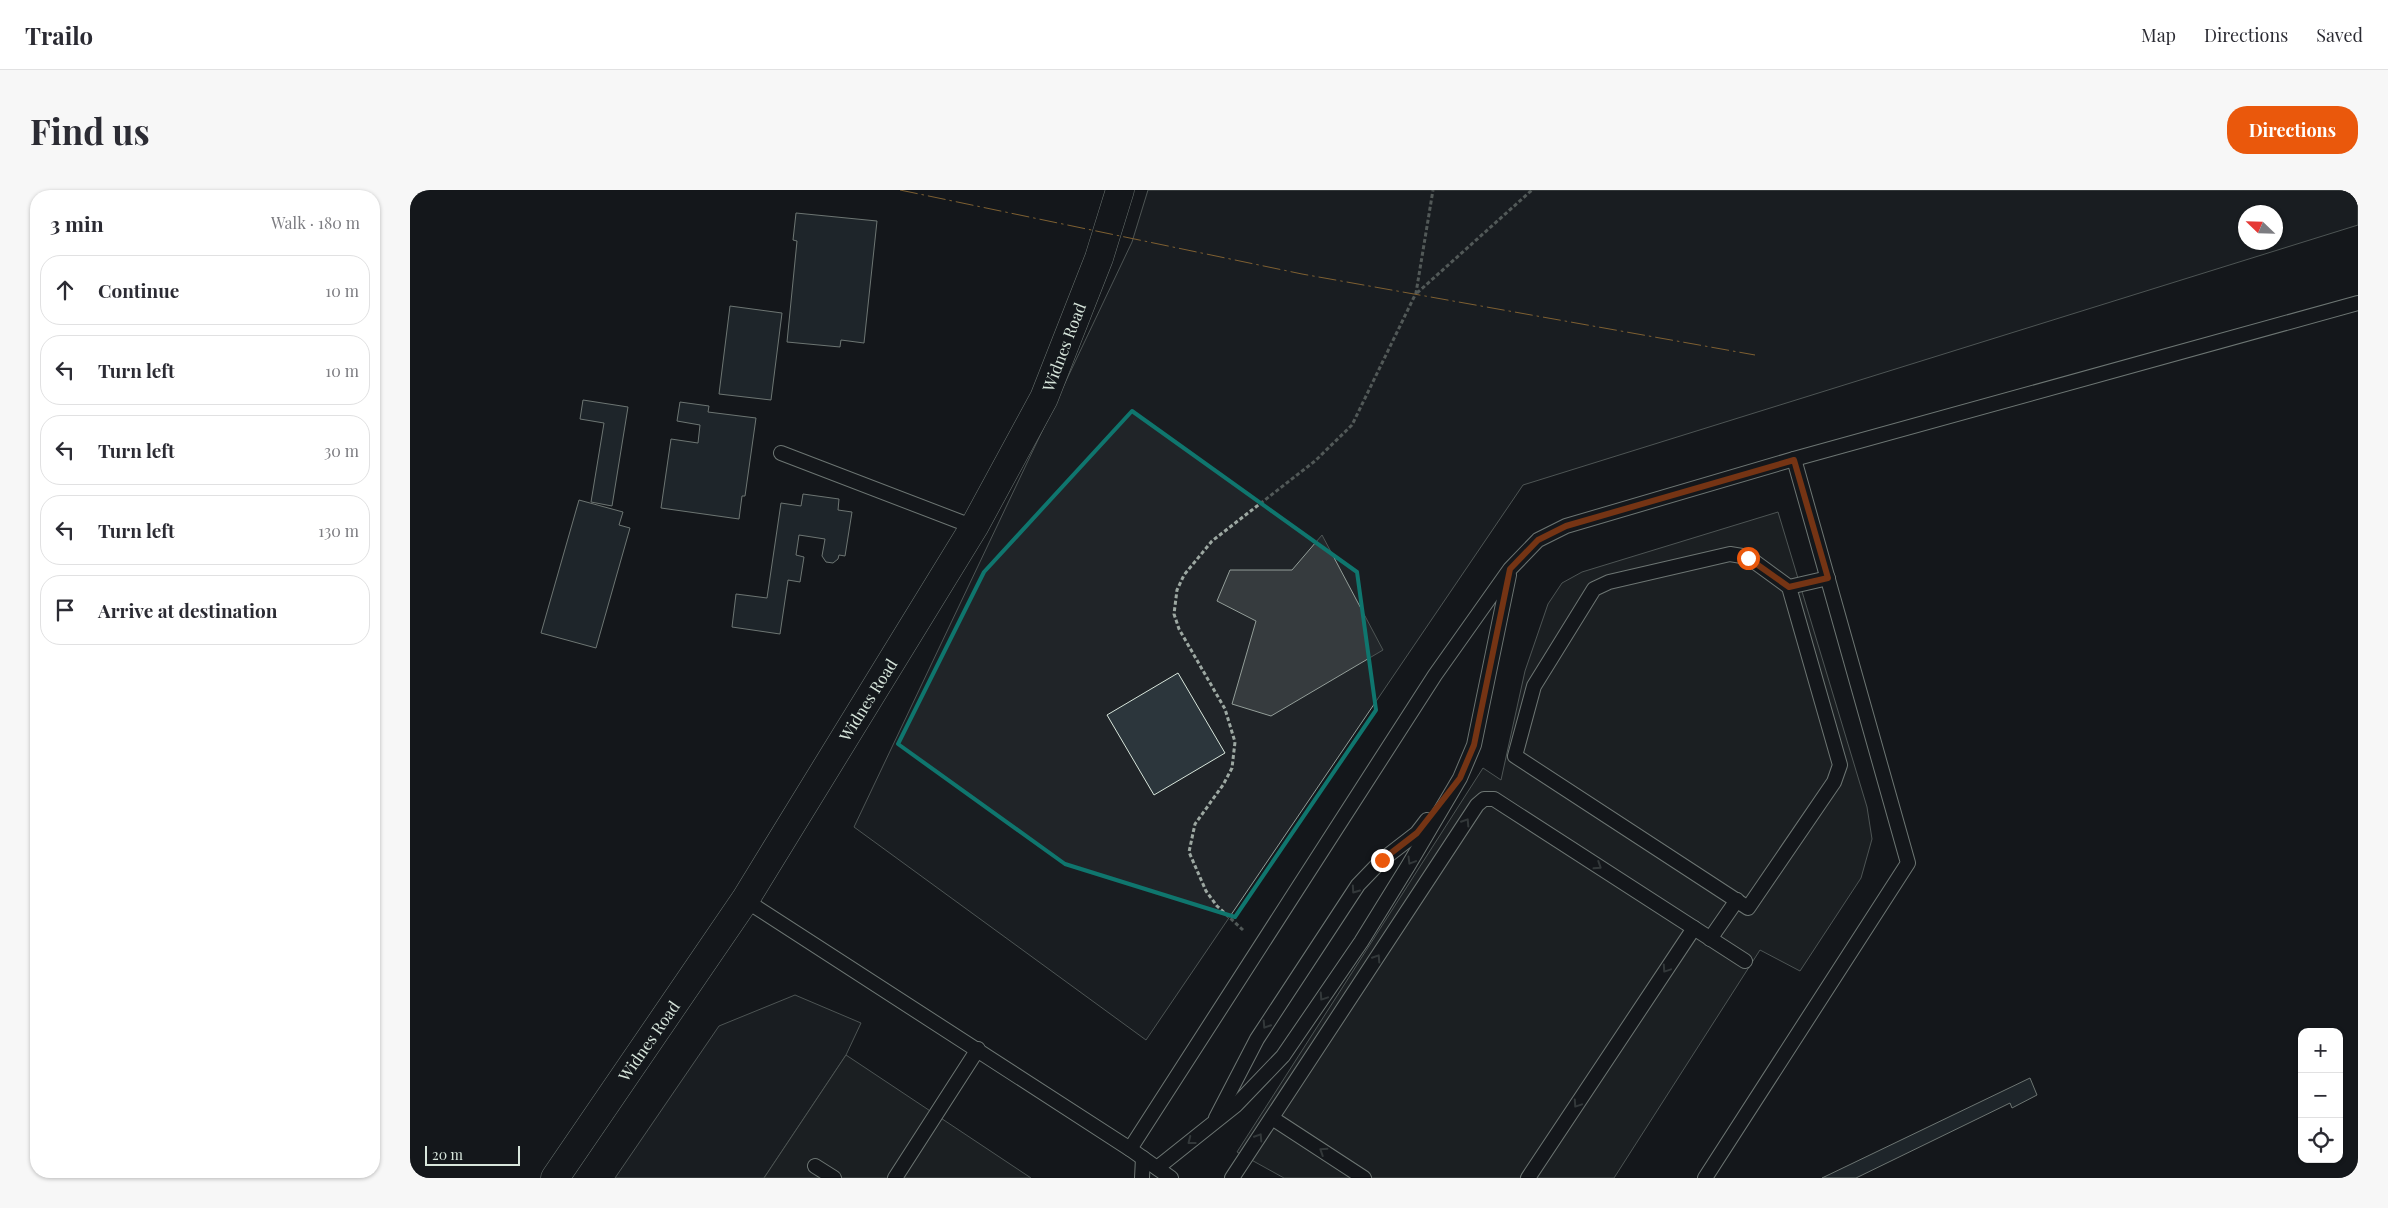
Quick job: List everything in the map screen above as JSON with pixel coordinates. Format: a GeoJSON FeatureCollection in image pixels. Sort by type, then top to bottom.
{"type":"FeatureCollection","features":[{"type":"Feature","properties":{"kind":"main road","name":"Widnes Road"},"geometry":{"type":"LineString","coordinates":[[555,1178],[745,900],[974,527],[1044,398],[1099,258],[1120,190]]}},
{"type":"Feature","properties":{"kind":"lane"},"geometry":{"type":"LineString","coordinates":[[1130,1149],[1435,675],[1510,569],[1538,540],[1566,526],[1794,460],[2358,304]]}},
{"type":"Feature","properties":{"kind":"lane"},"geometry":{"type":"LineString","coordinates":[[781,453],[974,527]]}},
{"type":"Feature","properties":{"kind":"lane"},"geometry":{"type":"LineString","coordinates":[[1705,1178],[1908,863],[1794,460]]}},
{"type":"Feature","properties":{"kind":"lane"},"geometry":{"type":"LineString","coordinates":[[1730,554],[1748,558],[1789,587],[1840,765],[1834,782],[1748,908],[1515,756],[1534,686],[1594,589],[1609,582],[1730,554]]}},
{"type":"Feature","properties":{"kind":"lane"},"geometry":{"type":"LineString","coordinates":[[1157,1168],[1236,1105],[1283,1056],[1360,942],[1460,778],[1474,745],[1510,569]]}},
{"type":"Feature","properties":{"kind":"lane"},"geometry":{"type":"LineString","coordinates":[[1789,587],[1828,578]]}},
{"type":"Feature","properties":{"kind":"lane"},"geometry":{"type":"LineString","coordinates":[[1212,1124],[1257,1039],[1358,885],[1382,860],[1417,833],[1460,778]]}},
{"type":"Feature","properties":{"kind":"lane"},"geometry":{"type":"LineString","coordinates":[[1232,1178],[1477,805],[1484,799],[1494,800],[1745,961]]}},
{"type":"Feature","properties":{"kind":"lane"},"geometry":{"type":"LineString","coordinates":[[745,900],[978,1049],[1171,1178]]}},
{"type":"Feature","properties":{"kind":"lane"},"geometry":{"type":"LineString","coordinates":[[1710,939],[1737,900]]}},
{"type":"Feature","properties":{"kind":"lane"},"geometry":{"type":"LineString","coordinates":[[1528,1178],[1694,928]]}},
{"type":"Feature","properties":{"kind":"lane"},"geometry":{"type":"LineString","coordinates":[[895,1178],[978,1049]]}},
{"type":"Feature","properties":{"kind":"lane"},"geometry":{"type":"LineString","coordinates":[[1272,1118],[1364,1178]]}},
{"type":"Feature","properties":{"kind":"lane"},"geometry":{"type":"LineString","coordinates":[[1142,1178],[1143,1158]]}},
{"type":"Feature","properties":{"kind":"lane"},"geometry":{"type":"LineString","coordinates":[[815,1166],[834,1178]]}},
{"type":"Feature","properties":{"kind":"path"},"geometry":{"type":"LineString","coordinates":[[1262,944],[1242,930],[1217,906],[1206,891],[1189,852],[1195,824],[1224,785],[1232,768],[1235,742],[1226,709],[1179,629],[1174,614],[1177,590],[1184,575],[1212,541],[1315,461],[1352,425],[1416,293],[1433,190]]}},
{"type":"Feature","properties":{"kind":"path"},"geometry":{"type":"LineString","coordinates":[[1416,293],[1532,190]]}},
{"type":"Feature","properties":{"kind":"highlighted area"},"geometry":{"type":"Polygon","coordinates":[[[1132,411],[1357,572],[1376,710],[1235,917],[1065,864],[898,744],[984,572],[1132,411]]]}},
{"type":"Feature","properties":{"kind":"shaded area"},"geometry":{"type":"Polygon","coordinates":[[[1148,190],[2358,190],[2358,225],[2283,248],[2283,205],[2238,205],[2238,250],[2278,250],[1523,485],[1146,1040],[854,827],[1132,242],[1148,190]]]}},
{"type":"Feature","properties":{"kind":"shaded area"},"geometry":{"type":"Polygon","coordinates":[[[1778,512],[1867,807],[1872,839],[1861,878],[1800,971],[1760,950],[1614,1178],[1284,1178],[1237,1152],[1483,768],[1501,780],[1525,671],[1548,604],[1562,583],[1582,572],[1778,512]]]}},
{"type":"Feature","properties":{"kind":"shaded area"},"geometry":{"type":"Polygon","coordinates":[[[1322,535],[1383,650],[1271,716],[1232,704],[1256,621],[1217,601],[1230,570],[1292,570],[1322,535]]]}},
{"type":"Feature","properties":{"kind":"shaded area"},"geometry":{"type":"Polygon","coordinates":[[[795,995],[861,1023],[846,1055],[764,1178],[615,1178],[719,1026],[795,995]]]}},
{"type":"Feature","properties":{"kind":"shaded area"},"geometry":{"type":"Polygon","coordinates":[[[846,1055],[1031,1178],[764,1178],[846,1055]]]}},
{"type":"Feature","properties":{"kind":"building"},"geometry":{"type":"Polygon","coordinates":[[[796,213],[877,221],[864,343],[841,340],[840,347],[787,342],[797,241],[793,240],[796,213]]]}},
{"type":"Feature","properties":{"kind":"building"},"geometry":{"type":"Polygon","coordinates":[[[730,306],[782,313],[771,400],[719,394],[730,306]]]}},
{"type":"Feature","properties":{"kind":"building"},"geometry":{"type":"Polygon","coordinates":[[[583,400],[628,407],[612,506],[591,502],[604,423],[580,419],[583,400]]]}},
{"type":"Feature","properties":{"kind":"building"},"geometry":{"type":"Polygon","coordinates":[[[680,402],[709,406],[708,412],[756,418],[745,496],[742,496],[739,519],[661,508],[671,439],[698,443],[700,425],[677,421],[680,402]]]}},
{"type":"Feature","properties":{"kind":"building"},"geometry":{"type":"Polygon","coordinates":[[[803,494],[839,499],[838,510],[852,512],[845,556],[839,555],[838,559],[833,563],[826,562],[822,556],[825,539],[799,535],[796,555],[804,557],[800,582],[788,580],[780,634],[732,627],[736,594],[767,598],[781,503],[801,506],[803,494]]]}},
{"type":"Feature","properties":{"kind":"building"},"geometry":{"type":"Polygon","coordinates":[[[579,500],[623,512],[619,525],[630,528],[596,648],[541,633],[579,500]]]}},
{"type":"Feature","properties":{"kind":"building"},"geometry":{"type":"Polygon","coordinates":[[[1178,673],[1225,753],[1154,795],[1107,715],[1178,673]]]}},
{"type":"Feature","properties":{"kind":"building"},"geometry":{"type":"Polygon","coordinates":[[[2030,1078],[2037,1095],[2012,1108],[2010,1103],[1856,1178],[1822,1178],[2030,1078]]]}},
{"type":"Feature","properties":{"kind":"power"},"geometry":{"type":"LineString","coordinates":[[900,190],[1302,274],[1755,355]]}},
{"type":"Feature","properties":{"kind":"route"},"geometry":{"type":"LineString","coordinates":[[1382,860],[1417,833],[1460,778],[1474,745],[1510,569],[1538,540],[1566,526],[1794,460],[1828,578],[1789,587],[1748,558]]}}]}
